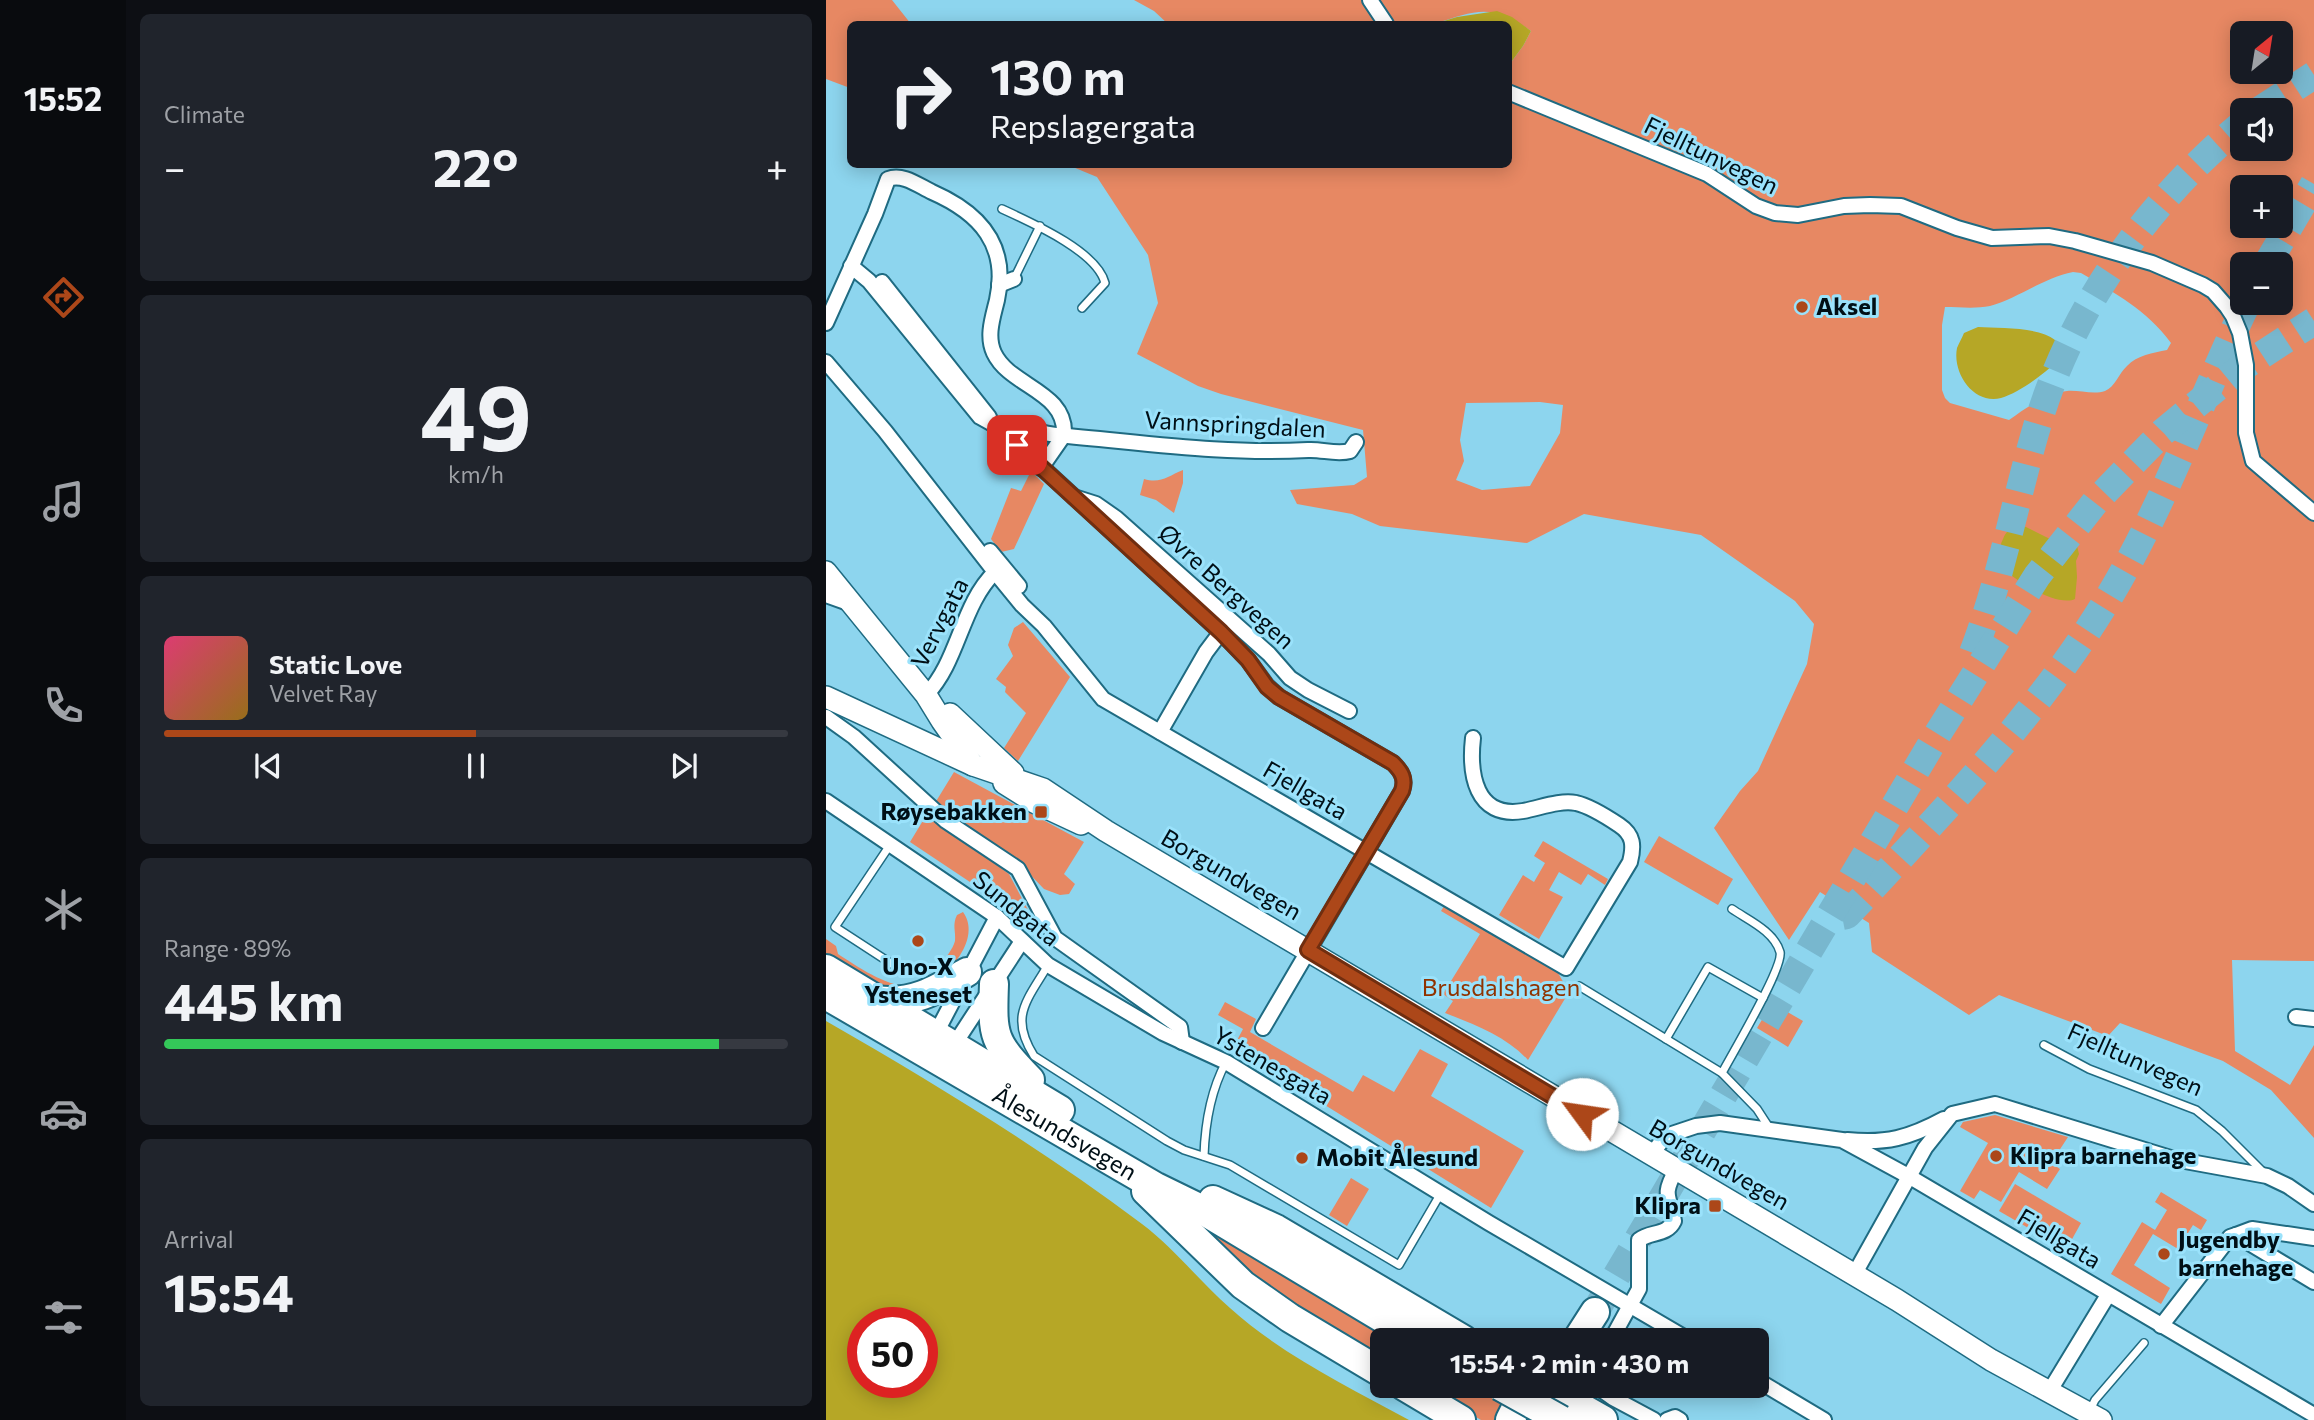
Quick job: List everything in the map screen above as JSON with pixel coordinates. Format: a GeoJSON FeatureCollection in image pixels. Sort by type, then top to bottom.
{"type":"FeatureCollection","features":[{"type":"Feature","properties":{"kind":"highway","name":"Ålesundsvegen"},"geometry":{"type":"LineString","coordinates":[[826,969],[877,1000],[1126,1168],[1199,1208],[1399,1328]]}},
{"type":"Feature","properties":{"kind":"highway"},"geometry":{"type":"LineString","coordinates":[[877,1000],[896,1001],[920,997],[967,972]]}},
{"type":"Feature","properties":{"kind":"highway"},"geometry":{"type":"LineString","coordinates":[[994,984],[993,1022],[1003,1051],[1047,1101]]}},
{"type":"Feature","properties":{"kind":"highway","name":"Ålesundsvegen"},"geometry":{"type":"LineString","coordinates":[[826,995],[941,1045],[1047,1101],[1161,1178],[1199,1208]]}},
{"type":"Feature","properties":{"kind":"highway"},"geometry":{"type":"LineString","coordinates":[[1126,1168],[1153,1199],[1243,1285],[1290,1318],[1370,1366]]}},
{"type":"Feature","properties":{"kind":"highway"},"geometry":{"type":"LineString","coordinates":[[1161,1178],[1276,1229],[1444,1328]]}},
{"type":"Feature","properties":{"kind":"highway"},"geometry":{"type":"LineString","coordinates":[[1424,1398],[1461,1420]]}},
{"type":"Feature","properties":{"kind":"highway"},"geometry":{"type":"LineString","coordinates":[[1510,1420],[1524,1398]]}},
{"type":"Feature","properties":{"kind":"highway"},"geometry":{"type":"LineString","coordinates":[[1538,1398],[1603,1420]]}},
{"type":"Feature","properties":{"kind":"main road","name":"Borgundvegen"},"geometry":{"type":"LineString","coordinates":[[826,572],[926,695],[973,765],[1021,779],[1057,796],[1106,831],[1854,1275],[1991,1360],[2095,1416]]}},
{"type":"Feature","properties":{"kind":"main road","name":"Borgundvegen"},"geometry":{"type":"LineString","coordinates":[[926,695],[1021,779]]}},
{"type":"Feature","properties":{"kind":"main road","name":"Borgundvegen"},"geometry":{"type":"LineString","coordinates":[[826,697],[973,765],[1069,820],[1106,831]]}},
{"type":"Feature","properties":{"kind":"street"},"geometry":{"type":"LineString","coordinates":[[1370,0],[1384,21]]}},
{"type":"Feature","properties":{"kind":"street","name":"Fjelltunvegen"},"geometry":{"type":"LineString","coordinates":[[1512,94],[1707,174],[1756,206],[1775,213],[1798,215],[1844,206],[1901,206],[1956,228],[1992,238],[2049,236],[2075,241],[2142,260],[2203,285],[2213,291],[2227,307],[2240,333],[2246,374],[2246,433],[2253,461],[2314,513]]}},
{"type":"Feature","properties":{"kind":"street"},"geometry":{"type":"LineString","coordinates":[[826,323],[854,268],[888,179],[895,176],[950,200],[976,218],[995,248],[999,285],[990,331],[993,352],[1006,368],[1053,404],[1063,419],[1064,435],[1041,468]]}},
{"type":"Feature","properties":{"kind":"street"},"geometry":{"type":"LineString","coordinates":[[854,268],[974,412],[995,425],[1221,632],[1248,660],[1267,687],[1279,697],[1393,763],[1404,777],[1402,791],[1263,1028]]}},
{"type":"Feature","properties":{"kind":"street"},"geometry":{"type":"LineString","coordinates":[[999,285],[1014,279]]}},
{"type":"Feature","properties":{"kind":"street","name":"Fjellgata"},"geometry":{"type":"LineString","coordinates":[[826,362],[885,431],[1022,606],[1044,626],[1102,699],[1566,968],[1630,862],[1634,848],[1632,839],[1622,827],[1577,803],[1515,812],[1488,803],[1479,794],[1475,781],[1471,754],[1473,738]]}},
{"type":"Feature","properties":{"kind":"street","name":"Vannspringdalen"},"geometry":{"type":"LineString","coordinates":[[995,425],[1064,435],[1248,452],[1317,449],[1342,453],[1350,451],[1356,442]]}},
{"type":"Feature","properties":{"kind":"street","name":"Fjellgata"},"geometry":{"type":"LineString","coordinates":[[885,431],[930,479],[1031,601],[1044,626]]}},
{"type":"Feature","properties":{"kind":"street","name":"Øvre Bergvegen"},"geometry":{"type":"LineString","coordinates":[[1073,497],[1096,504],[1116,518],[1269,654],[1290,678],[1349,711]]}},
{"type":"Feature","properties":{"kind":"street","name":"Vervgata"},"geometry":{"type":"LineString","coordinates":[[926,695],[939,680],[980,591],[995,572]]}},
{"type":"Feature","properties":{"kind":"street","name":"Borgundvegen"},"geometry":{"type":"LineString","coordinates":[[826,594],[853,605]]}},
{"type":"Feature","properties":{"kind":"street"},"geometry":{"type":"LineString","coordinates":[[1160,732],[1206,652],[1221,632]]}},
{"type":"Feature","properties":{"kind":"street","name":"Ystenesgata"},"geometry":{"type":"LineString","coordinates":[[826,717],[854,737],[946,821],[1018,869],[1055,938],[1180,1027],[1182,1042],[1226,1062],[1441,1193],[1607,1323],[1631,1328]]}},
{"type":"Feature","properties":{"kind":"street","name":"Sundgata"},"geometry":{"type":"LineString","coordinates":[[826,802],[997,917],[1048,965],[1182,1042]]}},
{"type":"Feature","properties":{"kind":"street"},"geometry":{"type":"LineString","coordinates":[[941,1045],[967,972],[997,917]]}},
{"type":"Feature","properties":{"kind":"street"},"geometry":{"type":"LineString","coordinates":[[941,1045],[994,984],[1022,941]]}},
{"type":"Feature","properties":{"kind":"street"},"geometry":{"type":"LineString","coordinates":[[2296,1017],[2314,1019]]}},
{"type":"Feature","properties":{"kind":"street","name":"Fjelltunvegen"},"geometry":{"type":"LineString","coordinates":[[1842,1140],[1873,1142],[1916,1135],[1952,1114],[1995,1104],[2174,1158],[2267,1176],[2314,1204]]}},
{"type":"Feature","properties":{"kind":"street"},"geometry":{"type":"LineString","coordinates":[[1854,1275],[1925,1148],[1952,1114]]}},
{"type":"Feature","properties":{"kind":"street","name":"Fjellgata"},"geometry":{"type":"LineString","coordinates":[[1651,1156],[1663,1139],[1672,1134],[1696,1126],[1720,1123],[1842,1140],[1910,1177],[2314,1415]]}},
{"type":"Feature","properties":{"kind":"street"},"geometry":{"type":"LineString","coordinates":[[1607,1323],[1639,1289],[1639,1240],[1666,1231],[1674,1221],[1667,1189],[1676,1170]]}},
{"type":"Feature","properties":{"kind":"street"},"geometry":{"type":"LineString","coordinates":[[2161,1326],[2230,1237],[2252,1229],[2314,1238]]}},
{"type":"Feature","properties":{"kind":"street"},"geometry":{"type":"LineString","coordinates":[[2236,1235],[2314,1282]]}},
{"type":"Feature","properties":{"kind":"street"},"geometry":{"type":"LineString","coordinates":[[2049,1391],[2108,1295]]}},
{"type":"Feature","properties":{"kind":"street"},"geometry":{"type":"LineString","coordinates":[[1769,1387],[1824,1420]]}},
{"type":"Feature","properties":{"kind":"street"},"geometry":{"type":"LineString","coordinates":[[1613,1398],[1654,1420]]}},
{"type":"Feature","properties":{"kind":"street"},"geometry":{"type":"LineString","coordinates":[[1667,1420],[1675,1417],[1680,1420]]}},
{"type":"Feature","properties":{"kind":"lane"},"geometry":{"type":"LineString","coordinates":[[1002,209],[1040,226],[1080,253],[1103,274],[1105,283],[1082,308]]}},
{"type":"Feature","properties":{"kind":"lane"},"geometry":{"type":"LineString","coordinates":[[1014,279],[1040,226]]}},
{"type":"Feature","properties":{"kind":"lane"},"geometry":{"type":"LineString","coordinates":[[891,845],[835,927],[898,968]]}},
{"type":"Feature","properties":{"kind":"lane"},"geometry":{"type":"LineString","coordinates":[[1722,1073],[1763,998],[1778,965],[1780,951],[1764,930],[1732,909]]}},
{"type":"Feature","properties":{"kind":"lane"},"geometry":{"type":"LineString","coordinates":[[1048,965],[1025,1004],[1020,1024],[1023,1039],[1034,1056],[1167,1141],[1184,1150],[1230,1165],[1399,1265],[1441,1193]]}},
{"type":"Feature","properties":{"kind":"lane"},"geometry":{"type":"LineString","coordinates":[[1666,1038],[1708,967],[1763,998]]}},
{"type":"Feature","properties":{"kind":"lane"},"geometry":{"type":"LineString","coordinates":[[1579,986],[1722,1073],[1757,1109],[1770,1129]]}},
{"type":"Feature","properties":{"kind":"lane","name":"Fjelltunvegen"},"geometry":{"type":"LineString","coordinates":[[2044,1045],[2089,1069],[2196,1110],[2222,1131],[2267,1176]]}},
{"type":"Feature","properties":{"kind":"lane"},"geometry":{"type":"LineString","coordinates":[[1204,1156],[1208,1119],[1226,1062]]}},
{"type":"Feature","properties":{"kind":"lane","name":"Borgundvegen"},"geometry":{"type":"LineString","coordinates":[[2095,1416],[2095,1400],[2144,1343]]}},
{"type":"Feature","properties":{"kind":"green space"},"geometry":{"type":"Polygon","coordinates":[[[826,0],[892,0],[909,21],[847,21],[847,87],[826,79],[826,0]]]}},
{"type":"Feature","properties":{"kind":"green space"},"geometry":{"type":"Polygon","coordinates":[[[1134,0],[2314,0],[2314,961],[2232,960],[2235,1051],[2290,1085],[2314,1045],[2314,1138],[2271,1090],[2223,1061],[2120,1023],[2108,1036],[1999,995],[1969,1015],[1872,952],[1869,923],[1820,892],[1789,940],[1714,828],[1758,771],[1807,664],[1814,624],[1795,601],[1701,535],[1584,514],[1527,543],[1380,526],[1352,514],[1297,504],[1290,490],[1354,485],[1367,477],[1363,430],[1221,394],[1198,386],[1137,354],[1158,303],[1148,255],[1097,177],[1075,168],[1512,168],[1512,61],[1531,31],[1495,13],[1473,13],[1443,21],[1165,21],[1154,11],[1134,0]],[[2073,272],[1990,306],[1945,307],[1942,325],[1942,390],[1950,403],[2009,420],[2051,395],[2067,391],[2105,391],[2131,362],[2167,350],[2171,343],[2130,303],[2081,273],[2073,272]],[[1540,402],[1466,403],[1460,440],[1464,461],[1456,480],[1482,490],[1530,486],[1560,433],[1563,405],[1540,402]]]}},
{"type":"Feature","properties":{"kind":"green space"},"geometry":{"type":"Polygon","coordinates":[[[1183,470],[1183,483],[1174,513],[1156,500],[1140,495],[1144,479],[1160,480],[1183,470]]]}},
{"type":"Feature","properties":{"kind":"green space"},"geometry":{"type":"Polygon","coordinates":[[[1031,471],[1044,484],[1014,549],[1001,552],[991,539],[1011,488],[1021,491],[1031,471]]]}},
{"type":"Feature","properties":{"kind":"green space"},"geometry":{"type":"Polygon","coordinates":[[[1023,622],[1070,677],[1018,761],[1004,748],[1026,713],[1005,692],[1006,687],[996,679],[1013,656],[1008,645],[1014,628],[1023,622]]]}},
{"type":"Feature","properties":{"kind":"green space"},"geometry":{"type":"Polygon","coordinates":[[[954,772],[1084,842],[1064,874],[1075,884],[1069,894],[1060,895],[1044,889],[1021,865],[935,803],[954,772]]]}},
{"type":"Feature","properties":{"kind":"green space"},"geometry":{"type":"Polygon","coordinates":[[[927,814],[1009,874],[1047,946],[991,896],[910,842],[927,814]]]}},
{"type":"Feature","properties":{"kind":"green space"},"geometry":{"type":"Polygon","coordinates":[[[1659,836],[1733,879],[1718,905],[1644,862],[1659,836]]]}},
{"type":"Feature","properties":{"kind":"green space"},"geometry":{"type":"Polygon","coordinates":[[[1543,841],[1608,879],[1605,885],[1588,874],[1581,885],[1559,872],[1549,890],[1563,897],[1539,939],[1499,915],[1523,875],[1534,882],[1545,863],[1534,856],[1543,841]]]}},
{"type":"Feature","properties":{"kind":"green space","name":"Brusdalshagen"},"geometry":{"type":"Polygon","coordinates":[[[1446,903],[1554,966],[1569,992],[1528,1060],[1500,1038],[1445,1013],[1453,1001],[1443,994],[1480,934],[1441,911],[1446,903]]]}},
{"type":"Feature","properties":{"kind":"green space"},"geometry":{"type":"Polygon","coordinates":[[[963,912],[968,922],[968,933],[960,955],[944,974],[917,990],[881,990],[826,960],[826,939],[836,946],[838,954],[877,977],[905,986],[919,985],[931,978],[951,950],[955,941],[954,925],[957,915],[963,912]]]}},
{"type":"Feature","properties":{"kind":"green space"},"geometry":{"type":"Polygon","coordinates":[[[1225,1002],[1256,1019],[1250,1032],[1353,1092],[1363,1075],[1394,1092],[1420,1049],[1448,1064],[1431,1096],[1524,1151],[1491,1208],[1233,1048],[1243,1029],[1218,1015],[1225,1002]]]}},
{"type":"Feature","properties":{"kind":"green space"},"geometry":{"type":"Polygon","coordinates":[[[1772,1003],[1803,1021],[1788,1047],[1757,1028],[1772,1003]]]}},
{"type":"Feature","properties":{"kind":"green space","name":"Klipra barnehage"},"geometry":{"type":"Polygon","coordinates":[[[1995,1115],[2068,1137],[2051,1163],[2060,1169],[2047,1189],[2019,1172],[2001,1202],[1980,1190],[1974,1199],[1960,1191],[1988,1143],[1960,1127],[1963,1122],[1995,1115]]]}},
{"type":"Feature","properties":{"kind":"green space"},"geometry":{"type":"Polygon","coordinates":[[[1351,1178],[1369,1189],[1347,1226],[1329,1215],[1351,1178]]]}},
{"type":"Feature","properties":{"kind":"green space"},"geometry":{"type":"Polygon","coordinates":[[[2015,1184],[2081,1223],[2066,1250],[1999,1211],[2015,1184]]]}},
{"type":"Feature","properties":{"kind":"green space"},"geometry":{"type":"Polygon","coordinates":[[[2161,1192],[2207,1220],[2201,1230],[2193,1225],[2178,1249],[2153,1234],[2134,1265],[2170,1288],[2161,1304],[2111,1274],[2142,1222],[2155,1230],[2167,1210],[2155,1202],[2161,1192]]]}},
{"type":"Feature","properties":{"kind":"green space"},"geometry":{"type":"Polygon","coordinates":[[[1182,1214],[1375,1328],[1370,1328],[1370,1356],[1285,1304],[1182,1214]]]}},
{"type":"Feature","properties":{"kind":"green space"},"geometry":{"type":"Polygon","coordinates":[[[1443,1398],[1492,1398],[1503,1405],[1497,1420],[1481,1420],[1443,1398]]]}},
{"type":"Feature","properties":{"kind":"shaded area"},"geometry":{"type":"Polygon","coordinates":[[[1497,11],[1512,17],[1531,31],[1512,61],[1512,21],[1444,21],[1497,11]]]}},
{"type":"Feature","properties":{"kind":"shaded area"},"geometry":{"type":"Polygon","coordinates":[[[1978,327],[2039,333],[2055,340],[2065,354],[2018,391],[2001,398],[1982,397],[1967,385],[1956,358],[1964,333],[1978,327]]]}},
{"type":"Feature","properties":{"kind":"shaded area"},"geometry":{"type":"Polygon","coordinates":[[[2019,526],[2054,541],[2072,542],[2077,546],[2079,554],[2076,561],[2075,599],[2068,601],[2049,597],[2028,587],[2006,570],[2000,558],[2001,543],[2007,532],[2019,526]]]}},
{"type":"Feature","properties":{"kind":"shaded area"},"geometry":{"type":"Polygon","coordinates":[[[826,1021],[947,1093],[1066,1169],[1154,1233],[1219,1298],[1271,1341],[1409,1420],[826,1420],[826,1021]]]}},
{"type":"Feature","properties":{"kind":"tunnel"},"geometry":{"type":"LineString","coordinates":[[2279,98],[2314,75]]}},
{"type":"Feature","properties":{"kind":"tunnel"},"geometry":{"type":"LineString","coordinates":[[1973,653],[1992,597],[2038,423],[2071,338],[2093,298],[2145,222],[2175,187],[2230,135]]}},
{"type":"Feature","properties":{"kind":"tunnel"},"geometry":{"type":"LineString","coordinates":[[2274,252],[2314,184]]}},
{"type":"Feature","properties":{"kind":"tunnel"},"geometry":{"type":"LineString","coordinates":[[1842,916],[1847,915],[1864,897],[2001,745],[2034,705],[2093,622],[2120,578],[2155,511],[2241,315]]}},
{"type":"Feature","properties":{"kind":"tunnel"},"geometry":{"type":"LineString","coordinates":[[1595,1312],[1935,738],[2037,576],[2096,501],[2163,432],[2237,371],[2314,321]]}},
{"type":"Feature","properties":{"kind":"place","name":"Aksel"},"geometry":{"type":"Point","coordinates":[1802,307]}},
{"type":"Feature","properties":{"kind":"place","name":"Røysebakken"},"geometry":{"type":"Point","coordinates":[1041,812]}},
{"type":"Feature","properties":{"kind":"place","name":"Uno-X Ysteneset"},"geometry":{"type":"Point","coordinates":[918,941]}},
{"type":"Feature","properties":{"kind":"place","name":"Klipra barnehage"},"geometry":{"type":"Point","coordinates":[1996,1156]}},
{"type":"Feature","properties":{"kind":"place","name":"Mobit Ålesund"},"geometry":{"type":"Point","coordinates":[1302,1158]}},
{"type":"Feature","properties":{"kind":"place","name":"Klipra"},"geometry":{"type":"Point","coordinates":[1715,1206]}},
{"type":"Feature","properties":{"kind":"place","name":"Jugendby barnehage"},"geometry":{"type":"Point","coordinates":[2164,1254]}},
{"type":"Feature","properties":{"kind":"route"},"geometry":{"type":"LineString","coordinates":[[1017,445],[1221,632],[1248,660],[1267,687],[1279,697],[1393,763],[1400,770],[1404,777],[1402,791],[1308,950],[1582,1114]]}}]}
